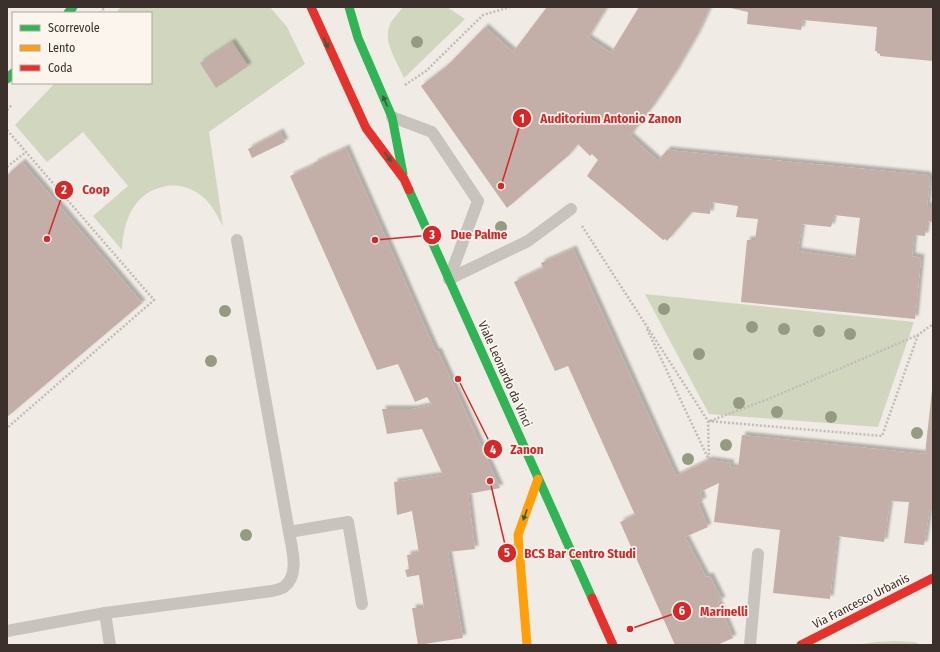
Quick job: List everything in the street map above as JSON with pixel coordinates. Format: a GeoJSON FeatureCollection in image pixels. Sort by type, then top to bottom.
{"type":"FeatureCollection","features":[{"type":"Feature","properties":{"kind":"main road"},"geometry":{"type":"LineString","coordinates":[[311,7],[366,128],[404,179]]}},
{"type":"Feature","properties":{"kind":"main road"},"geometry":{"type":"LineString","coordinates":[[349,7],[358,38],[392,117],[404,179]]}},
{"type":"Feature","properties":{"kind":"main road","name":"Viale Leonardo da Vinci"},"geometry":{"type":"LineString","coordinates":[[404,179],[613,645]]}},
{"type":"Feature","properties":{"kind":"main road"},"geometry":{"type":"LineString","coordinates":[[527,645],[518,536],[538,479]]}},
{"type":"Feature","properties":{"kind":"main road","name":"Via Francesco Urbanis"},"geometry":{"type":"LineString","coordinates":[[801,645],[933,578]]}},
{"type":"Feature","properties":{"kind":"lane"},"geometry":{"type":"LineString","coordinates":[[392,117],[432,132],[478,201],[449,279]]}},
{"type":"Feature","properties":{"kind":"lane"},"geometry":{"type":"LineString","coordinates":[[449,279],[528,241],[571,209]]}},
{"type":"Feature","properties":{"kind":"lane"},"geometry":{"type":"LineString","coordinates":[[7,631],[104,613],[272,591],[283,588],[289,582],[293,574],[294,564],[237,240]]}},
{"type":"Feature","properties":{"kind":"lane"},"geometry":{"type":"LineString","coordinates":[[289,532],[348,522],[362,604]]}},
{"type":"Feature","properties":{"kind":"lane"},"geometry":{"type":"LineString","coordinates":[[750,645],[758,554]]}},
{"type":"Feature","properties":{"kind":"lane"},"geometry":{"type":"LineString","coordinates":[[104,613],[110,645]]}},
{"type":"Feature","properties":{"kind":"path"},"geometry":{"type":"LineString","coordinates":[[497,7],[500,10]]}},
{"type":"Feature","properties":{"kind":"path"},"geometry":{"type":"LineString","coordinates":[[401,87],[426,71],[483,15],[510,7]]}},
{"type":"Feature","properties":{"kind":"path"},"geometry":{"type":"LineString","coordinates":[[7,130],[154,300],[7,428]]}},
{"type":"Feature","properties":{"kind":"path"},"geometry":{"type":"LineString","coordinates":[[7,167],[26,152]]}},
{"type":"Feature","properties":{"kind":"path"},"geometry":{"type":"LineString","coordinates":[[571,209],[708,421],[709,460],[641,318]]}},
{"type":"Feature","properties":{"kind":"path"},"geometry":{"type":"LineString","coordinates":[[708,421],[771,398],[918,335],[933,324]]}},
{"type":"Feature","properties":{"kind":"path"},"geometry":{"type":"LineString","coordinates":[[708,421],[882,436],[918,335]]}},
{"type":"Feature","properties":{"kind":"green space"},"geometry":{"type":"Polygon","coordinates":[[[121,7],[270,7],[287,27],[305,64],[209,132],[223,226],[210,204],[200,195],[192,190],[182,187],[167,186],[146,194],[132,209],[125,228],[122,250],[93,216],[128,186],[83,132],[47,162],[15,125],[54,84],[152,84],[152,12],[117,12],[121,7]]]}},
{"type":"Feature","properties":{"kind":"green space"},"geometry":{"type":"Polygon","coordinates":[[[403,7],[447,7],[465,19],[404,78],[391,50],[388,36],[388,29],[391,22],[403,7]]]}},
{"type":"Feature","properties":{"kind":"green space"},"geometry":{"type":"Polygon","coordinates":[[[645,294],[914,322],[878,427],[709,414],[645,294]]]}},
{"type":"Feature","properties":{"kind":"green space"},"geometry":{"type":"Polygon","coordinates":[[[876,642],[914,642],[922,645],[856,645],[876,642]]]}},
{"type":"Feature","properties":{"kind":"building"},"geometry":{"type":"Polygon","coordinates":[[[547,7],[607,7],[588,38],[611,53],[639,7],[710,7],[697,35],[675,73],[653,106],[630,136],[658,161],[667,150],[927,175],[930,179],[927,206],[933,206],[933,222],[927,221],[925,236],[914,235],[912,256],[921,258],[915,319],[741,302],[747,240],[755,240],[758,219],[736,217],[738,206],[711,202],[710,214],[692,212],[667,241],[665,239],[663,240],[587,176],[598,160],[592,154],[590,156],[578,144],[569,155],[507,208],[421,86],[447,66],[485,27],[513,52],[547,7]],[[834,215],[831,227],[802,224],[798,251],[855,259],[860,218],[834,215]]]}},
{"type":"Feature","properties":{"kind":"building"},"geometry":{"type":"Polygon","coordinates":[[[726,7],[933,7],[933,61],[880,56],[877,51],[875,51],[877,27],[803,20],[801,30],[747,24],[748,12],[726,7]]]}},
{"type":"Feature","properties":{"kind":"building"},"geometry":{"type":"Polygon","coordinates":[[[232,42],[248,66],[216,88],[200,63],[232,42]]]}},
{"type":"Feature","properties":{"kind":"building"},"geometry":{"type":"Polygon","coordinates":[[[280,132],[285,142],[252,158],[248,149],[280,132]]]}},
{"type":"Feature","properties":{"kind":"building"},"geometry":{"type":"Polygon","coordinates":[[[346,148],[436,352],[438,351],[500,488],[468,494],[475,549],[448,552],[463,638],[418,645],[412,608],[424,608],[419,575],[407,577],[405,570],[409,569],[407,555],[419,553],[412,511],[397,515],[394,482],[443,475],[422,429],[387,434],[382,409],[413,409],[432,405],[427,397],[415,402],[398,364],[377,370],[290,176],[346,148]]]}},
{"type":"Feature","properties":{"kind":"building"},"geometry":{"type":"Polygon","coordinates":[[[22,162],[142,303],[7,417],[7,175],[22,162]]]}},
{"type":"Feature","properties":{"kind":"building"},"geometry":{"type":"Polygon","coordinates":[[[573,249],[676,476],[709,460],[731,463],[730,467],[738,468],[742,435],[925,454],[932,390],[933,507],[930,507],[924,545],[904,543],[909,502],[890,501],[884,542],[837,536],[830,599],[773,593],[780,530],[714,522],[719,483],[700,492],[703,501],[698,503],[708,527],[685,537],[706,577],[710,576],[722,600],[718,602],[733,638],[717,645],[675,645],[620,522],[635,515],[568,366],[555,371],[514,282],[543,268],[541,263],[573,249]]]}},
{"type":"Feature","properties":{"kind":"traffic: fast"},"geometry":{"type":"LineString","coordinates":[[69,12],[73,7]]}},
{"type":"Feature","properties":{"kind":"traffic: fast"},"geometry":{"type":"LineString","coordinates":[[349,7],[358,38],[392,117],[403,174]]}},
{"type":"Feature","properties":{"kind":"traffic: fast"},"geometry":{"type":"LineString","coordinates":[[7,79],[12,74]]}},
{"type":"Feature","properties":{"kind":"traffic: fast"},"geometry":{"type":"LineString","coordinates":[[409,190],[592,598]]}},
{"type":"Feature","properties":{"kind":"traffic: slow"},"geometry":{"type":"LineString","coordinates":[[527,645],[518,535],[538,479]]}},
{"type":"Feature","properties":{"kind":"traffic: jam"},"geometry":{"type":"LineString","coordinates":[[311,7],[366,128],[404,179],[409,190]]}},
{"type":"Feature","properties":{"kind":"traffic: jam"},"geometry":{"type":"LineString","coordinates":[[801,645],[933,578]]}},
{"type":"Feature","properties":{"kind":"traffic: jam"},"geometry":{"type":"LineString","coordinates":[[592,598],[613,645]]}},
{"type":"Feature","properties":{"kind":"place","name":"Auditorium Antonio Zanon"},"geometry":{"type":"Point","coordinates":[501,186]}},
{"type":"Feature","properties":{"kind":"place","name":"Coop"},"geometry":{"type":"Point","coordinates":[47,239]}},
{"type":"Feature","properties":{"kind":"place","name":"Due Palme"},"geometry":{"type":"Point","coordinates":[375,240]}},
{"type":"Feature","properties":{"kind":"place","name":"Zanon"},"geometry":{"type":"Point","coordinates":[458,379]}},
{"type":"Feature","properties":{"kind":"place","name":"BCS Bar Centro Studi"},"geometry":{"type":"Point","coordinates":[490,481]}},
{"type":"Feature","properties":{"kind":"place","name":"Marinelli"},"geometry":{"type":"Point","coordinates":[630,629]}}]}
